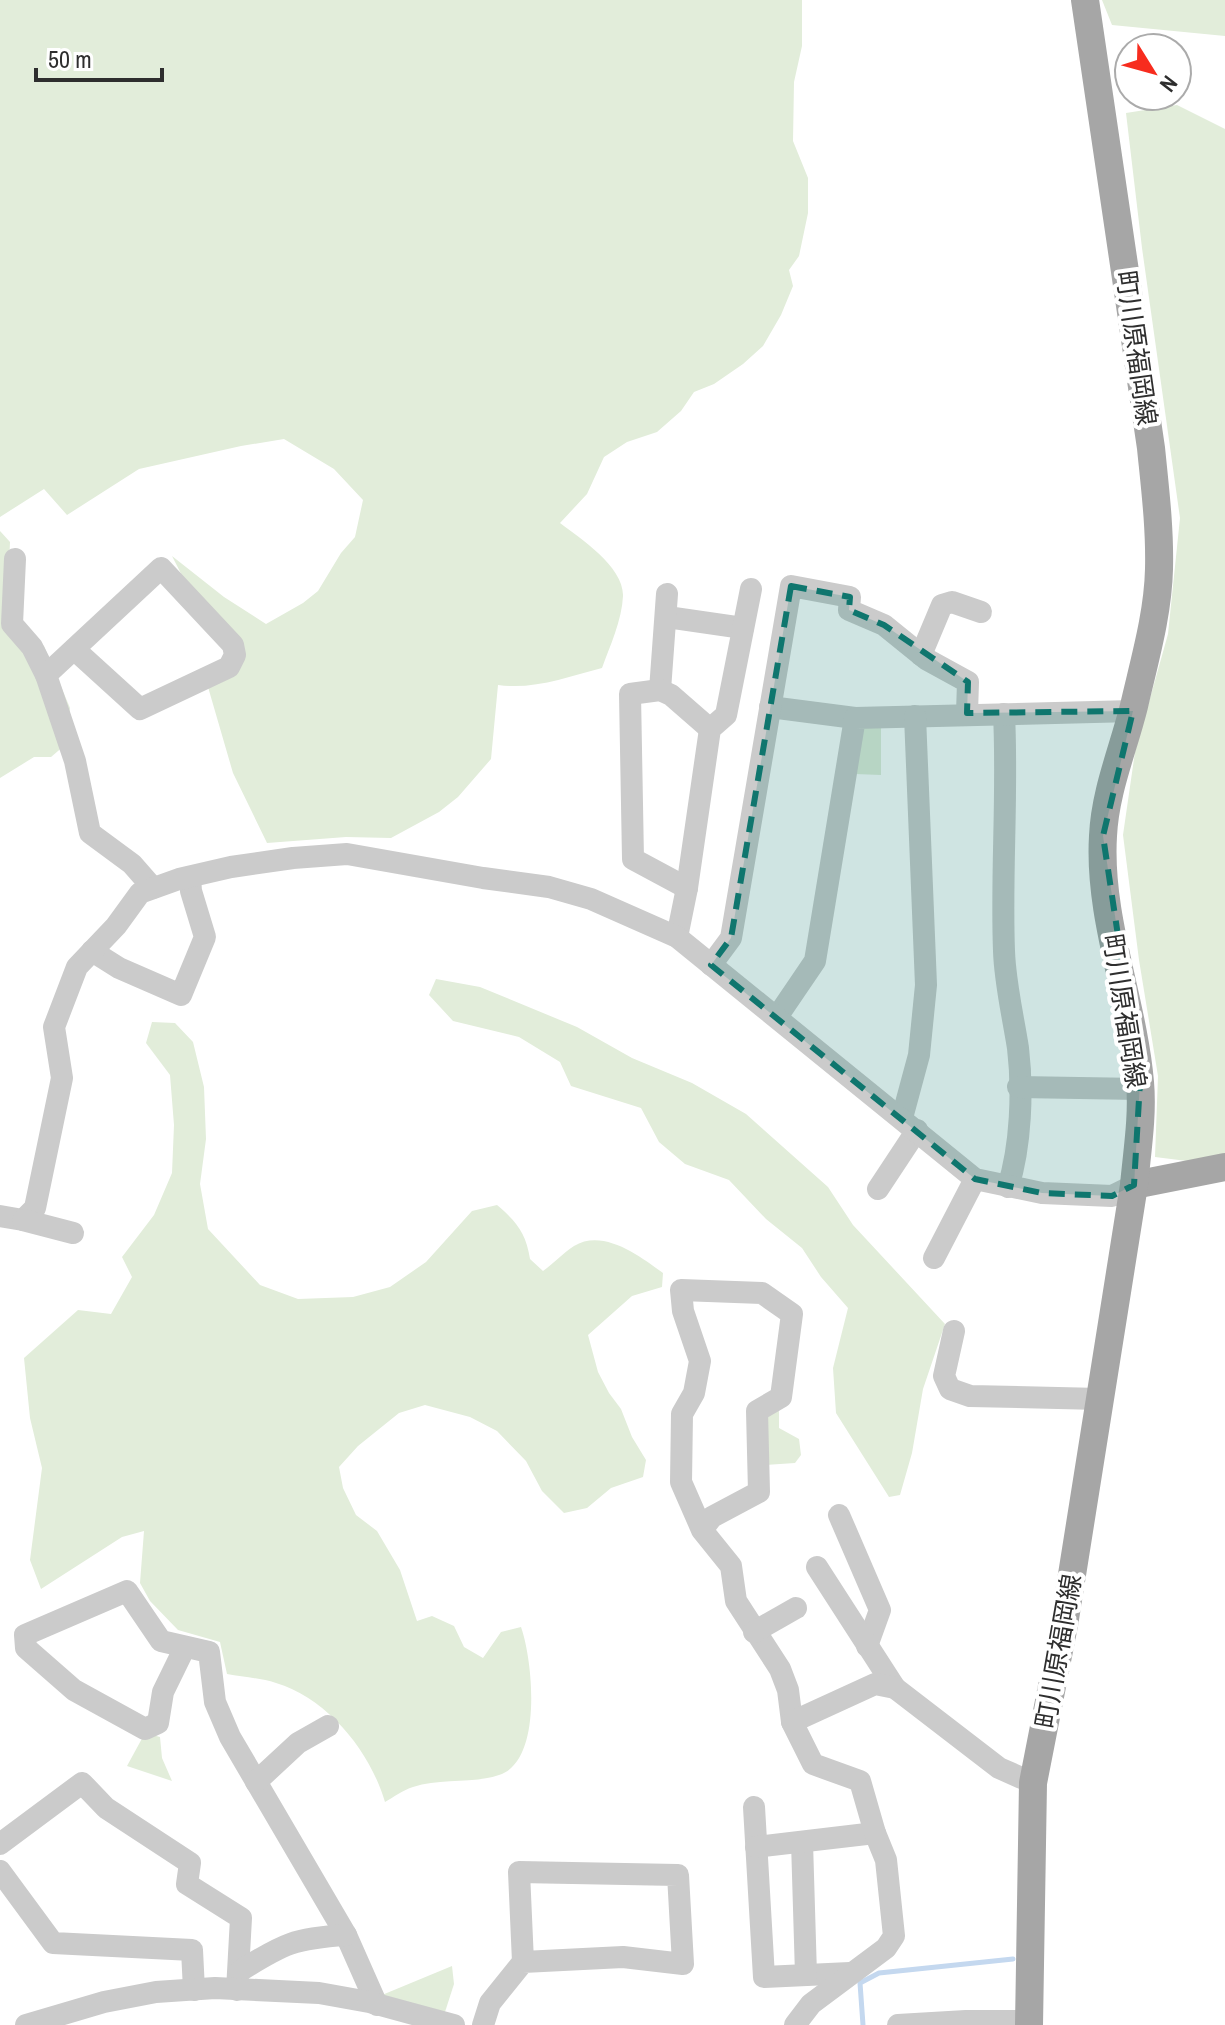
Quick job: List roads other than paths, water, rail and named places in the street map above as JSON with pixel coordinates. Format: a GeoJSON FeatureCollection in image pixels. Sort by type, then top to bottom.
{"type":"FeatureCollection","features":[{"type":"Feature","properties":{"kind":"main road","name":"町川原福岡線"},"geometry":{"type":"LineString","coordinates":[[1029,2023],[1033,1783],[1064,1625],[1134,1185],[1140,1089],[1114,945],[1104,874],[1103,836],[1112,775],[1133,711],[1156,603],[1159,571],[1158,519],[1134,318],[1085,0]]}},
{"type":"Feature","properties":{"kind":"main road"},"geometry":{"type":"LineString","coordinates":[[1134,1185],[1225,1167]]}},
{"type":"Feature","properties":{"kind":"street"},"geometry":{"type":"LineString","coordinates":[[15,559],[12,624],[32,647],[46,675],[75,761],[90,833],[132,864],[153,888]]}},
{"type":"Feature","properties":{"kind":"street"},"geometry":{"type":"LineString","coordinates":[[46,675],[161,568],[233,645],[235,655],[229,667],[140,709],[74,649]]}},
{"type":"Feature","properties":{"kind":"street"},"geometry":{"type":"LineString","coordinates":[[711,965],[731,938],[791,586],[850,597],[849,610],[884,625],[921,655],[968,682],[967,713]]}},
{"type":"Feature","properties":{"kind":"street"},"geometry":{"type":"LineString","coordinates":[[677,937],[710,729],[726,715],[751,589]]}},
{"type":"Feature","properties":{"kind":"street"},"geometry":{"type":"LineString","coordinates":[[660,690],[667,594]]}},
{"type":"Feature","properties":{"kind":"street"},"geometry":{"type":"LineString","coordinates":[[921,655],[942,605],[952,602],[981,612]]}},
{"type":"Feature","properties":{"kind":"street"},"geometry":{"type":"LineString","coordinates":[[667,617],[743,628]]}},
{"type":"Feature","properties":{"kind":"street"},"geometry":{"type":"LineString","coordinates":[[687,888],[633,859],[630,694],[660,690],[671,695],[710,729]]}},
{"type":"Feature","properties":{"kind":"street"},"geometry":{"type":"LineString","coordinates":[[770,707],[855,718],[1133,711]]}},
{"type":"Feature","properties":{"kind":"street"},"geometry":{"type":"LineString","coordinates":[[1004,714],[1007,772],[1004,955],[1018,1052],[1019,1126],[1008,1187]]}},
{"type":"Feature","properties":{"kind":"street"},"geometry":{"type":"LineString","coordinates":[[878,1189],[910,1124],[926,985],[915,716]]}},
{"type":"Feature","properties":{"kind":"street"},"geometry":{"type":"LineString","coordinates":[[777,1017],[815,961],[855,718]]}},
{"type":"Feature","properties":{"kind":"street"},"geometry":{"type":"LineString","coordinates":[[23,1220],[35,1208],[62,1078],[54,1027],[77,967],[116,926],[140,893],[190,877],[293,858],[347,854],[549,887],[591,899],[677,937],[975,1179],[1042,1193],[1112,1196],[1134,1185]]}},
{"type":"Feature","properties":{"kind":"street"},"geometry":{"type":"LineString","coordinates":[[92,951],[119,968],[181,995],[205,937],[191,891],[190,877]]}},
{"type":"Feature","properties":{"kind":"street"},"geometry":{"type":"LineString","coordinates":[[1018,1087],[1140,1089]]}},
{"type":"Feature","properties":{"kind":"street"},"geometry":{"type":"LineString","coordinates":[[934,1258],[975,1179]]}},
{"type":"Feature","properties":{"kind":"street"},"geometry":{"type":"LineString","coordinates":[[0,1216],[73,1233]]}},
{"type":"Feature","properties":{"kind":"street"},"geometry":{"type":"LineString","coordinates":[[702,1530],[712,1517],[759,1492],[757,1411],[781,1397],[792,1314],[762,1293],[681,1290],[683,1311],[700,1361],[694,1393],[682,1414],[681,1482],[702,1530],[731,1566],[736,1601],[780,1669],[788,1690],[792,1722],[813,1764],[860,1781],[886,1860],[894,1936],[886,1948],[811,2004],[795,2025]]}},
{"type":"Feature","properties":{"kind":"street"},"geometry":{"type":"LineString","coordinates":[[954,1331],[944,1376],[950,1389],[970,1396],[1100,1399]]}},
{"type":"Feature","properties":{"kind":"street"},"geometry":{"type":"LineString","coordinates":[[839,1515],[880,1610],[867,1646]]}},
{"type":"Feature","properties":{"kind":"street"},"geometry":{"type":"LineString","coordinates":[[817,1567],[895,1688],[999,1768],[1033,1783]]}},
{"type":"Feature","properties":{"kind":"street"},"geometry":{"type":"LineString","coordinates":[[185,1647],[163,1692],[158,1723],[145,1729],[74,1690],[26,1648],[25,1635],[127,1591],[161,1641],[209,1652],[215,1702],[230,1737],[346,1935],[377,2005]]}},
{"type":"Feature","properties":{"kind":"street"},"geometry":{"type":"LineString","coordinates":[[754,1632],[796,1608]]}},
{"type":"Feature","properties":{"kind":"street"},"geometry":{"type":"LineString","coordinates":[[792,1722],[875,1684],[895,1688]]}},
{"type":"Feature","properties":{"kind":"street"},"geometry":{"type":"LineString","coordinates":[[256,1782],[298,1743],[328,1726]]}},
{"type":"Feature","properties":{"kind":"street"},"geometry":{"type":"LineString","coordinates":[[0,1844],[82,1783],[106,1808],[190,1863],[187,1884],[241,1918],[238,1980]]}},
{"type":"Feature","properties":{"kind":"street"},"geometry":{"type":"LineString","coordinates":[[754,1807],[764,1977],[850,1973]]}},
{"type":"Feature","properties":{"kind":"street"},"geometry":{"type":"LineString","coordinates":[[756,1847],[875,1833]]}},
{"type":"Feature","properties":{"kind":"street"},"geometry":{"type":"LineString","coordinates":[[802,1842],[806,1975]]}},
{"type":"Feature","properties":{"kind":"street"},"geometry":{"type":"LineString","coordinates":[[0,1871],[53,1943],[192,1950],[194,1990]]}},
{"type":"Feature","properties":{"kind":"street"},"geometry":{"type":"LineString","coordinates":[[483,2025],[490,2003],[523,1962],[519,1872],[678,1875],[683,1964],[623,1957],[523,1962]]}},
{"type":"Feature","properties":{"kind":"street"},"geometry":{"type":"LineString","coordinates":[[238,1980],[278,1947],[305,1937],[346,1935]]}},
{"type":"Feature","properties":{"kind":"street"},"geometry":{"type":"LineString","coordinates":[[26,2025],[104,2002],[156,1992],[194,1990],[238,1980],[377,2005],[406,2019],[454,2025]]}},
{"type":"Feature","properties":{"kind":"street"},"geometry":{"type":"LineString","coordinates":[[898,2025],[966,2021],[1029,2023]]}},
{"type":"Feature","properties":{"kind":"waterway"},"geometry":{"type":"LineString","coordinates":[[863,2025],[860,1983],[879,1973],[1013,1959]]}}]}
